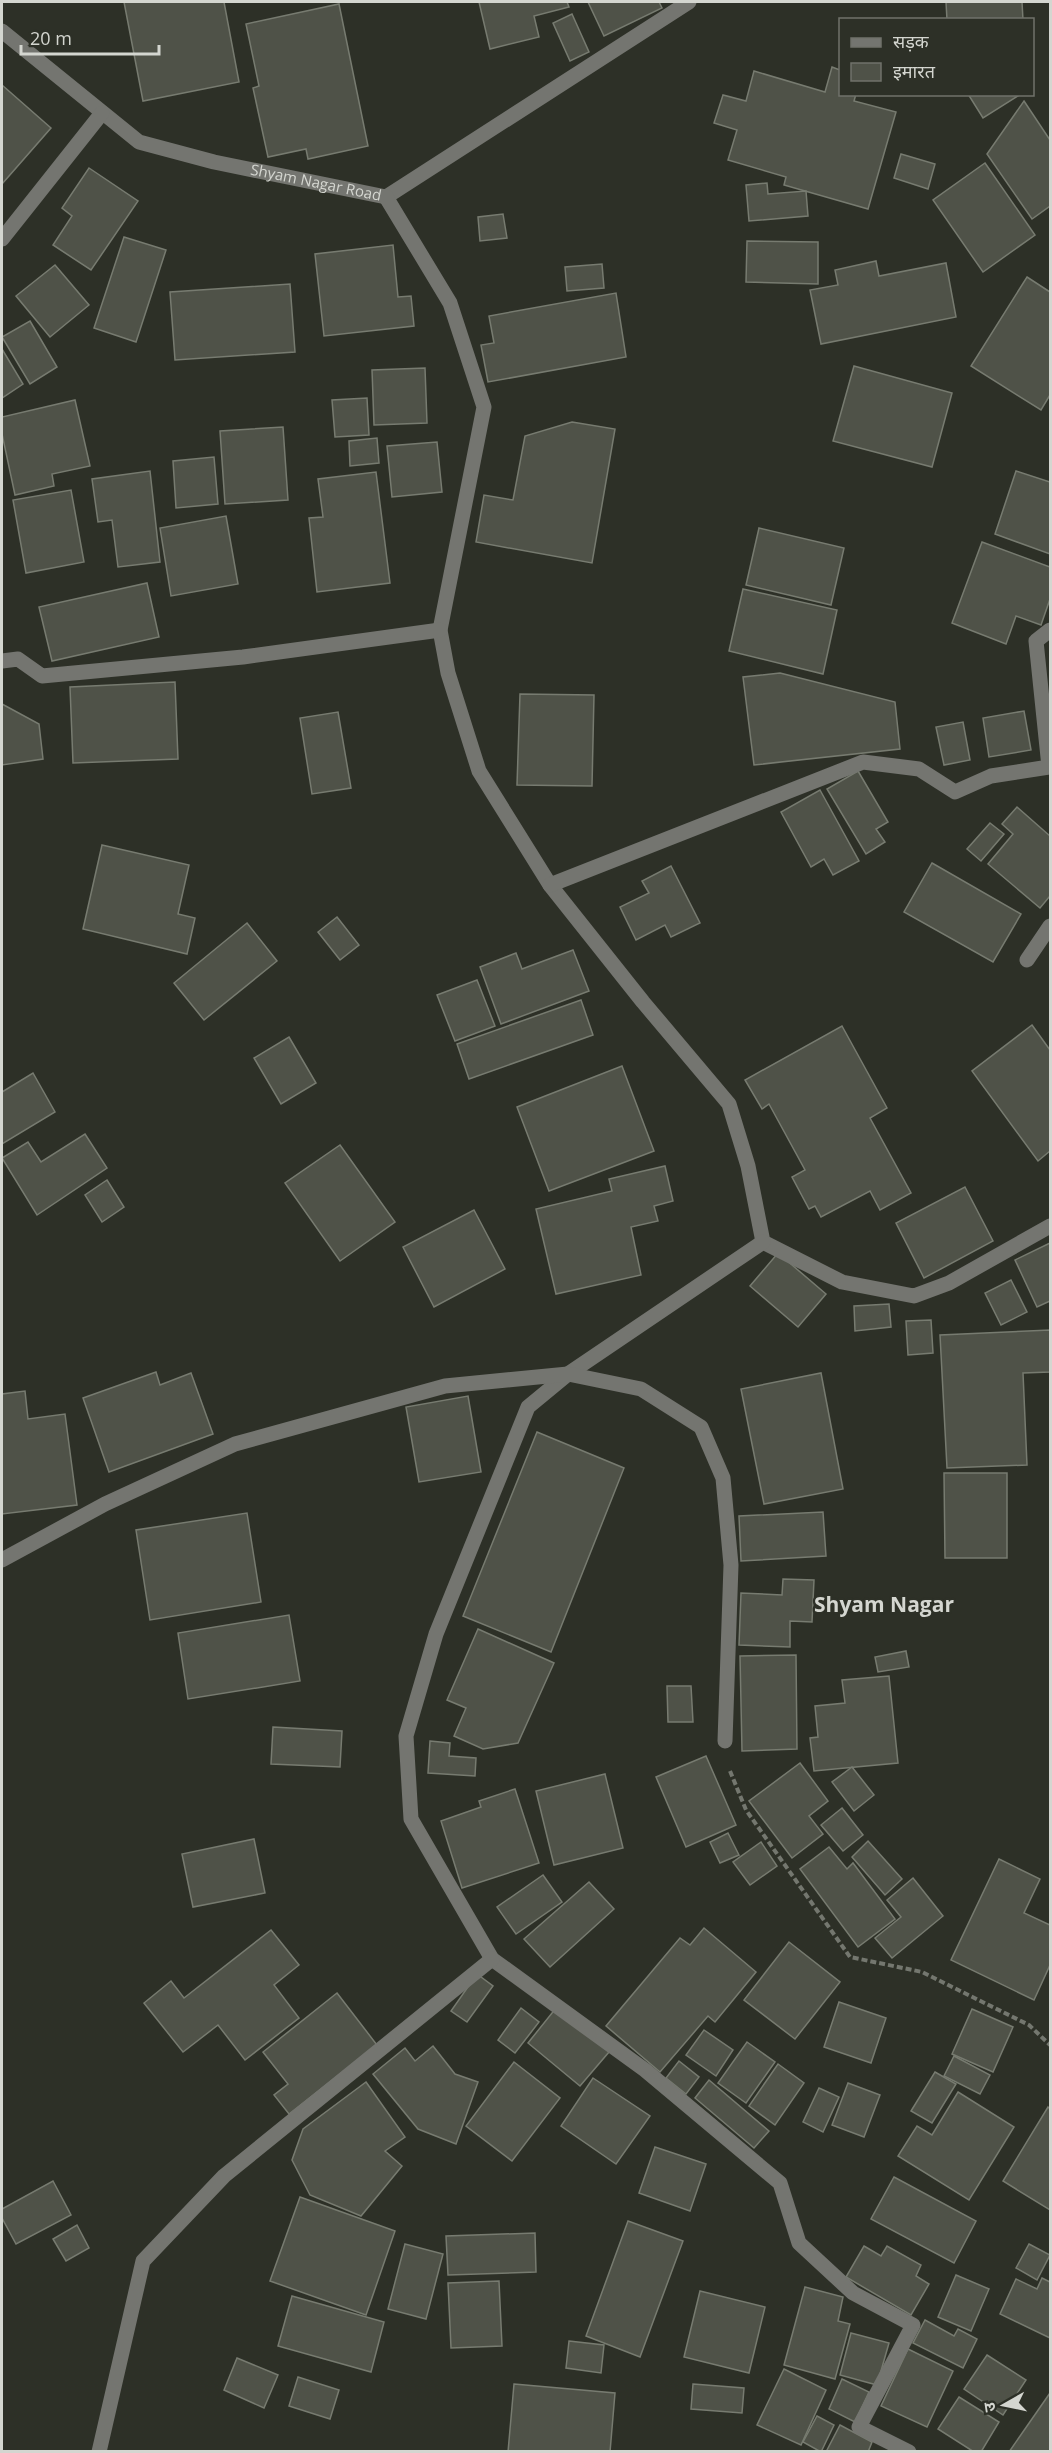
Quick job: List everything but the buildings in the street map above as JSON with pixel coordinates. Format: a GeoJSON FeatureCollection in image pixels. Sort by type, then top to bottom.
{"type":"FeatureCollection","features":[{"type":"Feature","properties":{"kind":"street","name":"Shyam Nagar Road"},"geometry":{"type":"LineString","coordinates":[[2,31],[139,142],[214,162],[386,197],[689,2]]}},
{"type":"Feature","properties":{"kind":"street"},"geometry":{"type":"LineString","coordinates":[[2,239],[102,113]]}},
{"type":"Feature","properties":{"kind":"street"},"geometry":{"type":"LineString","coordinates":[[386,197],[450,303],[484,407],[440,630],[448,673],[479,771],[550,885],[643,1002],[729,1104],[748,1166],[763,1242]]}},
{"type":"Feature","properties":{"kind":"street"},"geometry":{"type":"LineString","coordinates":[[2,661],[18,659],[42,676],[243,657],[440,630]]}},
{"type":"Feature","properties":{"kind":"street"},"geometry":{"type":"LineString","coordinates":[[550,885],[863,762],[919,770],[955,792],[991,776],[1048,767],[1036,641],[1050,630]]}},
{"type":"Feature","properties":{"kind":"street"},"geometry":{"type":"LineString","coordinates":[[1027,960],[1050,926]]}},
{"type":"Feature","properties":{"kind":"street"},"geometry":{"type":"LineString","coordinates":[[763,1242],[842,1282],[914,1296],[949,1283],[1050,1226]]}},
{"type":"Feature","properties":{"kind":"street"},"geometry":{"type":"LineString","coordinates":[[763,1242],[568,1374],[528,1407],[436,1634],[406,1736],[411,1819],[492,1959],[645,2070],[780,2183],[799,2243],[853,2293],[913,2325],[859,2427],[909,2451]]}},
{"type":"Feature","properties":{"kind":"street"},"geometry":{"type":"LineString","coordinates":[[2,1560],[105,1504],[235,1444],[445,1386],[568,1374],[641,1389],[701,1427],[723,1478],[730,1565],[725,1741]]}},
{"type":"Feature","properties":{"kind":"street"},"geometry":{"type":"LineString","coordinates":[[99,2451],[143,2261],[224,2176],[492,1959]]}},
{"type":"Feature","properties":{"kind":"path"},"geometry":{"type":"LineString","coordinates":[[725,1741],[726,1760],[746,1810],[850,1956],[922,1972],[1029,2025],[1050,2045]]}},
{"type":"Feature","properties":{"kind":"district","name":"Shyam Nagar"},"geometry":{"type":"Point","coordinates":[884,1605]}}]}
